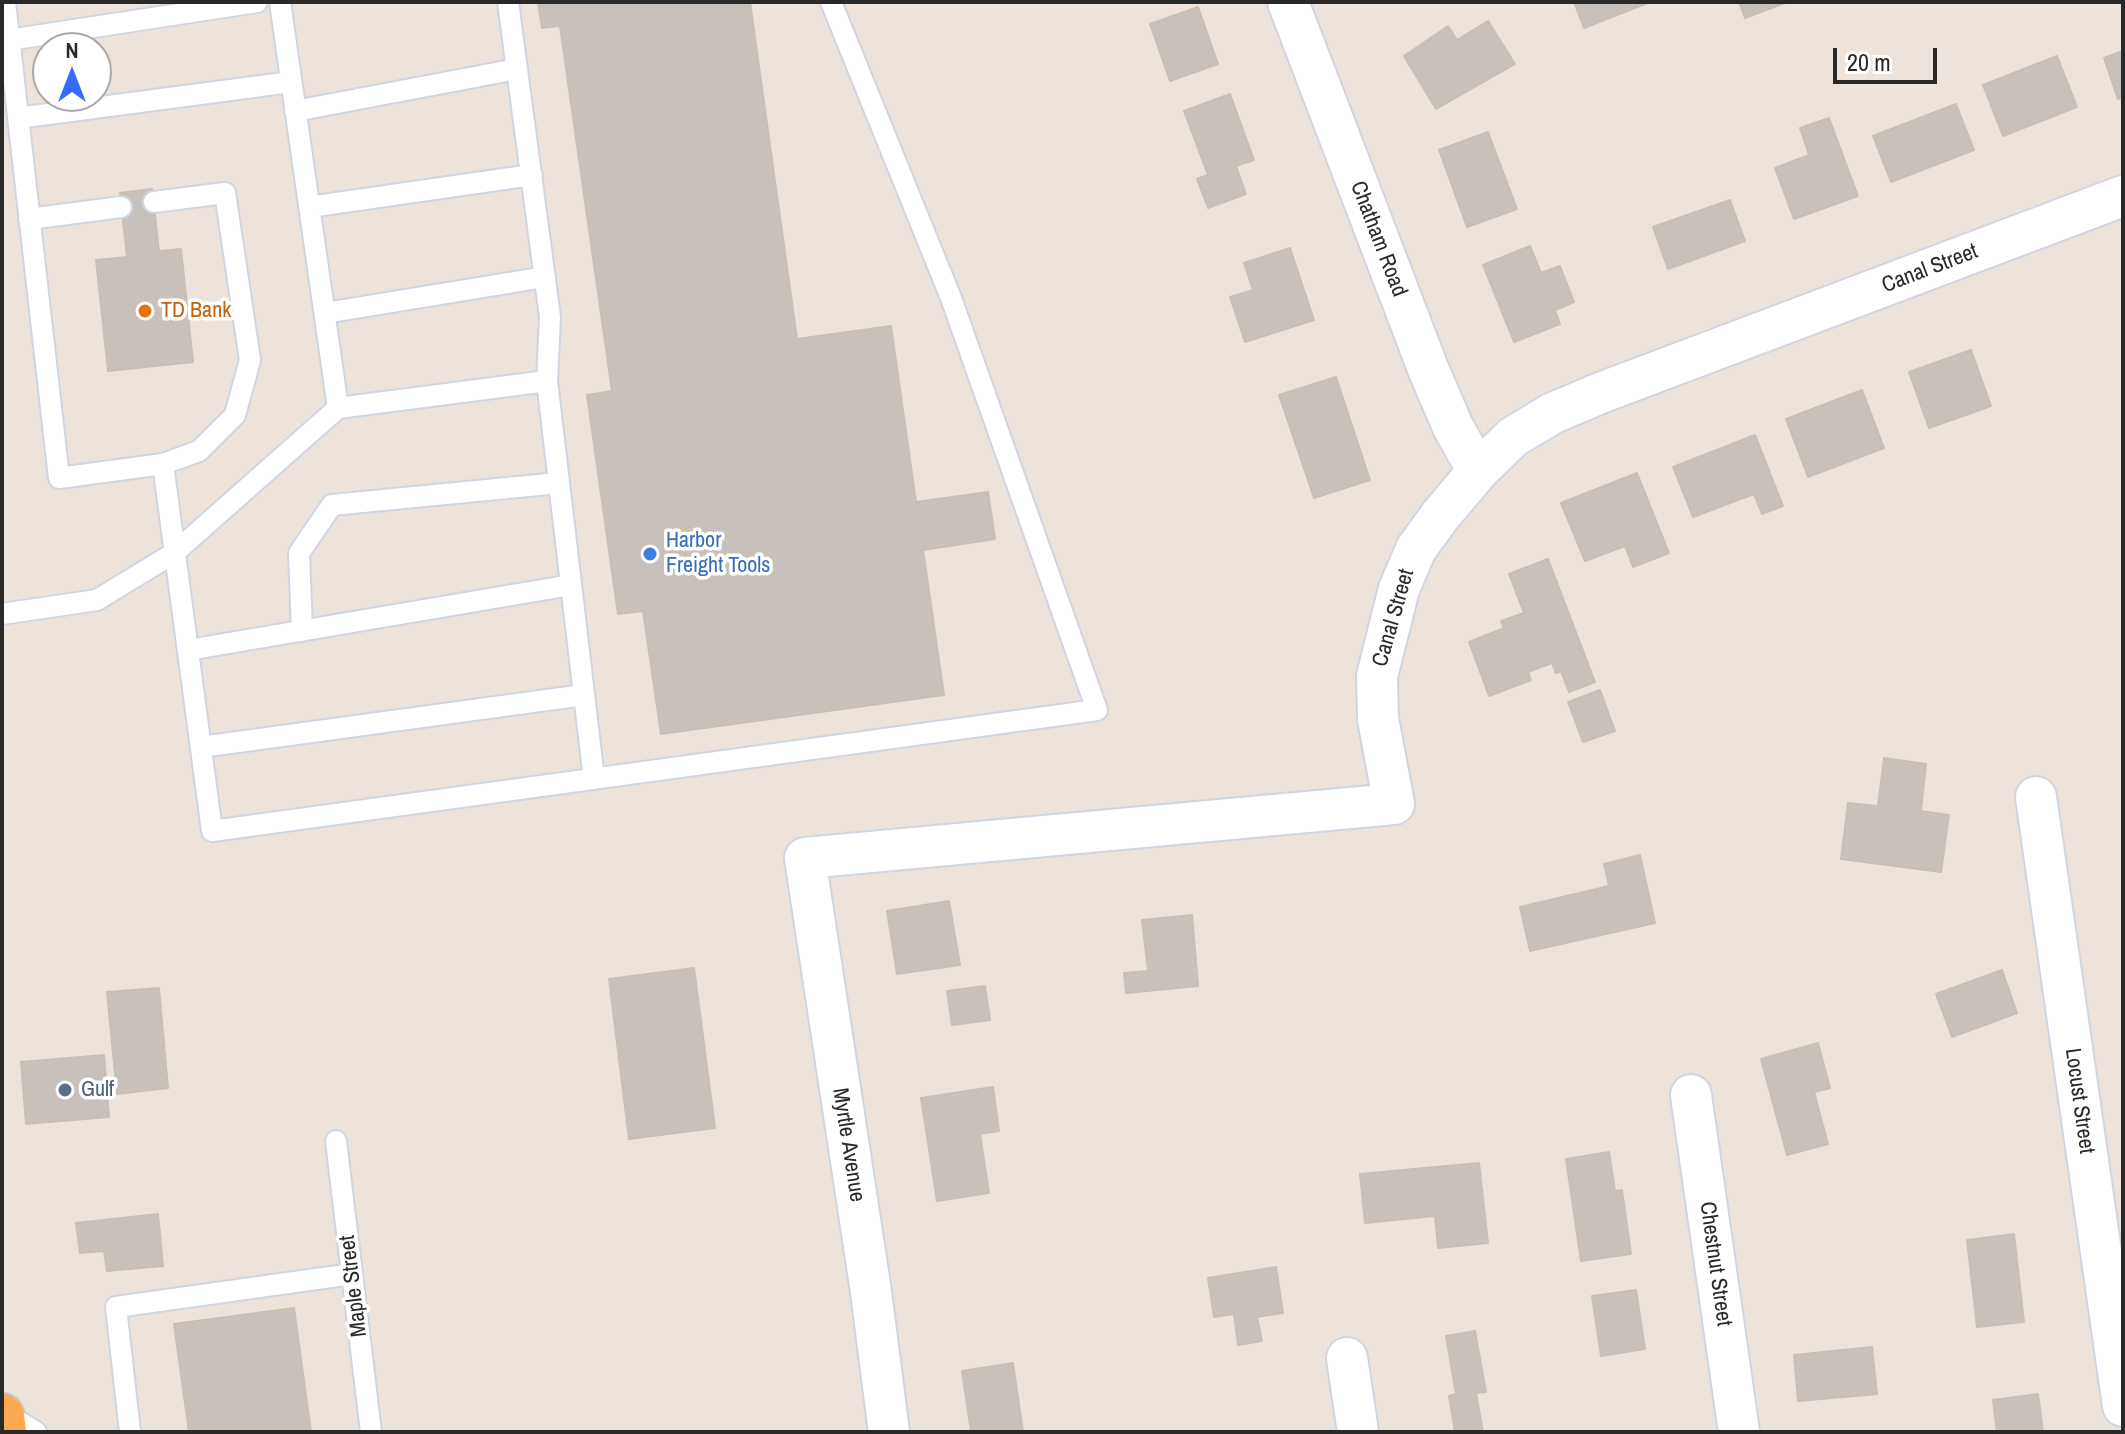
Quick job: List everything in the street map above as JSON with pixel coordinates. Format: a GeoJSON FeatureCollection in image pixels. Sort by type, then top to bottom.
{"type":"FeatureCollection","features":[{"type":"Feature","properties":{"kind":"highway"},"geometry":{"type":"LineString","coordinates":[[2,1413],[4,1432]]}},
{"type":"Feature","properties":{"kind":"street","name":"Chatham Road"},"geometry":{"type":"LineString","coordinates":[[1288,2],[1429,371],[1453,427],[1478,471]]}},
{"type":"Feature","properties":{"kind":"street","name":"Canal Street"},"geometry":{"type":"LineString","coordinates":[[805,858],[1394,804],[1378,719],[1377,676],[1399,589],[1416,549],[1478,471],[1513,437],[1553,413],[2123,196]]}},
{"type":"Feature","properties":{"kind":"street","name":"Locust Street"},"geometry":{"type":"LineString","coordinates":[[2036,797],[2123,1406]]}},
{"type":"Feature","properties":{"kind":"street","name":"Myrtle Avenue"},"geometry":{"type":"LineString","coordinates":[[805,858],[871,1292],[889,1432]]}},
{"type":"Feature","properties":{"kind":"street","name":"Chestnut Street"},"geometry":{"type":"LineString","coordinates":[[1691,1095],[1739,1432]]}},
{"type":"Feature","properties":{"kind":"street"},"geometry":{"type":"LineString","coordinates":[[1347,1358],[1358,1432]]}},
{"type":"Feature","properties":{"kind":"lane"},"geometry":{"type":"LineString","coordinates":[[5,2],[5,40],[18,118],[59,478],[163,464],[199,451],[235,415],[250,360],[225,193],[154,202]]}},
{"type":"Feature","properties":{"kind":"lane"},"geometry":{"type":"LineString","coordinates":[[5,40],[257,2]]}},
{"type":"Feature","properties":{"kind":"lane"},"geometry":{"type":"LineString","coordinates":[[280,2],[338,408]]}},
{"type":"Feature","properties":{"kind":"lane"},"geometry":{"type":"LineString","coordinates":[[508,2],[550,317],[547,381],[594,779]]}},
{"type":"Feature","properties":{"kind":"lane"},"geometry":{"type":"LineString","coordinates":[[163,464],[212,831],[1097,710],[951,298],[831,2]]}},
{"type":"Feature","properties":{"kind":"lane"},"geometry":{"type":"LineString","coordinates":[[295,111],[517,69]]}},
{"type":"Feature","properties":{"kind":"lane"},"geometry":{"type":"LineString","coordinates":[[18,118],[291,82]]}},
{"type":"Feature","properties":{"kind":"lane"},"geometry":{"type":"LineString","coordinates":[[309,207],[532,175]]}},
{"type":"Feature","properties":{"kind":"lane"},"geometry":{"type":"LineString","coordinates":[[29,219],[121,207]]}},
{"type":"Feature","properties":{"kind":"lane"},"geometry":{"type":"LineString","coordinates":[[325,313],[545,277]]}},
{"type":"Feature","properties":{"kind":"lane"},"geometry":{"type":"LineString","coordinates":[[2,614],[97,600],[174,553],[338,408],[547,381]]}},
{"type":"Feature","properties":{"kind":"lane"},"geometry":{"type":"LineString","coordinates":[[302,631],[299,553],[332,505],[559,483]]}},
{"type":"Feature","properties":{"kind":"lane"},"geometry":{"type":"LineString","coordinates":[[188,650],[571,585]]}},
{"type":"Feature","properties":{"kind":"lane"},"geometry":{"type":"LineString","coordinates":[[201,747],[584,695]]}},
{"type":"Feature","properties":{"kind":"lane","name":"Maple Street"},"geometry":{"type":"LineString","coordinates":[[336,1141],[371,1432]]}},
{"type":"Feature","properties":{"kind":"lane"},"geometry":{"type":"LineString","coordinates":[[130,1432],[116,1307],[352,1274]]}},
{"type":"Feature","properties":{"kind":"lane"},"geometry":{"type":"LineString","coordinates":[[2,1413],[36,1432]]}},
{"type":"Feature","properties":{"kind":"building"},"geometry":{"type":"Polygon","coordinates":[[[538,2],[750,2],[797,339],[891,326],[916,502],[988,492],[995,539],[923,550],[944,695],[661,734],[643,611],[618,614],[587,395],[612,391],[560,26],[542,28],[538,2]]]}},
{"type":"Feature","properties":{"kind":"building"},"geometry":{"type":"Polygon","coordinates":[[[1574,2],[1650,2],[1584,28],[1574,2]]]}},
{"type":"Feature","properties":{"kind":"building"},"geometry":{"type":"Polygon","coordinates":[[[1739,2],[1787,2],[1745,18],[1739,2]]]}},
{"type":"Feature","properties":{"kind":"building"},"geometry":{"type":"Polygon","coordinates":[[[1198,7],[1218,64],[1170,81],[1150,24],[1198,7]]]}},
{"type":"Feature","properties":{"kind":"building"},"geometry":{"type":"Polygon","coordinates":[[[1488,21],[1515,64],[1436,109],[1404,56],[1448,26],[1457,40],[1488,21]]]}},
{"type":"Feature","properties":{"kind":"building"},"geometry":{"type":"Polygon","coordinates":[[[2123,51],[2123,97],[2118,99],[2104,58],[2123,51]]]}},
{"type":"Feature","properties":{"kind":"building"},"geometry":{"type":"Polygon","coordinates":[[[2057,56],[2077,107],[2003,136],[1983,85],[2057,56]]]}},
{"type":"Feature","properties":{"kind":"building"},"geometry":{"type":"Polygon","coordinates":[[[1230,94],[1254,160],[1236,166],[1246,194],[1208,208],[1197,179],[1208,175],[1184,111],[1230,94]]]}},
{"type":"Feature","properties":{"kind":"building"},"geometry":{"type":"Polygon","coordinates":[[[1956,104],[1974,150],[1891,182],[1873,136],[1956,104]]]}},
{"type":"Feature","properties":{"kind":"building"},"geometry":{"type":"Polygon","coordinates":[[[1829,118],[1858,196],[1794,219],[1775,168],[1809,155],[1800,128],[1829,118]]]}},
{"type":"Feature","properties":{"kind":"building"},"geometry":{"type":"Polygon","coordinates":[[[1488,132],[1517,209],[1467,227],[1439,150],[1488,132]]]}},
{"type":"Feature","properties":{"kind":"building","name":"TD Bank"},"geometry":{"type":"Polygon","coordinates":[[[152,189],[159,251],[181,249],[193,362],[108,371],[96,260],[127,257],[120,193],[152,189]]]}},
{"type":"Feature","properties":{"kind":"building"},"geometry":{"type":"Polygon","coordinates":[[[1730,200],[1745,241],[1668,269],[1653,227],[1730,200]]]}},
{"type":"Feature","properties":{"kind":"building"},"geometry":{"type":"Polygon","coordinates":[[[1530,246],[1541,273],[1560,266],[1574,302],[1555,310],[1560,324],[1514,342],[1483,265],[1530,246]]]}},
{"type":"Feature","properties":{"kind":"building"},"geometry":{"type":"Polygon","coordinates":[[[1290,248],[1314,320],[1245,342],[1230,297],[1253,290],[1244,263],[1290,248]]]}},
{"type":"Feature","properties":{"kind":"building"},"geometry":{"type":"Polygon","coordinates":[[[1971,350],[1991,406],[1929,428],[1909,372],[1971,350]]]}},
{"type":"Feature","properties":{"kind":"building"},"geometry":{"type":"Polygon","coordinates":[[[1336,377],[1370,480],[1314,498],[1279,395],[1336,377]]]}},
{"type":"Feature","properties":{"kind":"building"},"geometry":{"type":"Polygon","coordinates":[[[1862,390],[1884,448],[1808,477],[1786,419],[1862,390]]]}},
{"type":"Feature","properties":{"kind":"building"},"geometry":{"type":"Polygon","coordinates":[[[1755,435],[1783,506],[1762,514],[1754,494],[1693,517],[1673,467],[1755,435]]]}},
{"type":"Feature","properties":{"kind":"building"},"geometry":{"type":"Polygon","coordinates":[[[1637,473],[1669,553],[1633,567],[1625,546],[1585,561],[1561,503],[1637,473]]]}},
{"type":"Feature","properties":{"kind":"building"},"geometry":{"type":"Polygon","coordinates":[[[1548,559],[1595,682],[1569,692],[1561,671],[1556,673],[1552,663],[1528,672],[1531,680],[1489,696],[1469,642],[1504,628],[1501,621],[1524,613],[1509,574],[1548,559]]]}},
{"type":"Feature","properties":{"kind":"building"},"geometry":{"type":"Polygon","coordinates":[[[1600,690],[1615,731],[1583,742],[1568,702],[1600,690]]]}},
{"type":"Feature","properties":{"kind":"building"},"geometry":{"type":"Polygon","coordinates":[[[1884,758],[1926,764],[1921,811],[1949,815],[1941,872],[1841,859],[1848,803],[1878,806],[1884,758]]]}},
{"type":"Feature","properties":{"kind":"building"},"geometry":{"type":"Polygon","coordinates":[[[1640,855],[1655,923],[1530,951],[1520,907],[1609,886],[1604,864],[1640,855]]]}},
{"type":"Feature","properties":{"kind":"building"},"geometry":{"type":"Polygon","coordinates":[[[949,901],[960,965],[897,974],[887,911],[949,901]]]}},
{"type":"Feature","properties":{"kind":"building"},"geometry":{"type":"Polygon","coordinates":[[[1192,915],[1198,986],[1126,993],[1124,973],[1148,971],[1142,920],[1192,915]]]}},
{"type":"Feature","properties":{"kind":"building"},"geometry":{"type":"Polygon","coordinates":[[[694,968],[715,1128],[629,1139],[609,979],[694,968]]]}},
{"type":"Feature","properties":{"kind":"building"},"geometry":{"type":"Polygon","coordinates":[[[2002,970],[2017,1013],[1952,1037],[1936,994],[2002,970]]]}},
{"type":"Feature","properties":{"kind":"building"},"geometry":{"type":"Polygon","coordinates":[[[985,986],[990,1020],[952,1025],[947,991],[985,986]]]}},
{"type":"Feature","properties":{"kind":"building"},"geometry":{"type":"Polygon","coordinates":[[[159,988],[168,1088],[117,1094],[107,992],[159,988]]]}},
{"type":"Feature","properties":{"kind":"building"},"geometry":{"type":"Polygon","coordinates":[[[1818,1043],[1830,1088],[1814,1092],[1828,1144],[1787,1155],[1761,1059],[1818,1043]]]}},
{"type":"Feature","properties":{"kind":"building","name":"Gulf"},"geometry":{"type":"Polygon","coordinates":[[[104,1055],[109,1117],[26,1124],[21,1062],[104,1055]]]}},
{"type":"Feature","properties":{"kind":"building"},"geometry":{"type":"Polygon","coordinates":[[[993,1087],[999,1131],[980,1134],[989,1193],[937,1201],[921,1098],[993,1087]]]}},
{"type":"Feature","properties":{"kind":"building"},"geometry":{"type":"Polygon","coordinates":[[[1609,1152],[1615,1191],[1622,1190],[1631,1254],[1581,1261],[1566,1159],[1609,1152]]]}},
{"type":"Feature","properties":{"kind":"building"},"geometry":{"type":"Polygon","coordinates":[[[1479,1163],[1488,1243],[1438,1248],[1435,1216],[1365,1223],[1360,1174],[1479,1163]]]}},
{"type":"Feature","properties":{"kind":"building"},"geometry":{"type":"Polygon","coordinates":[[[158,1214],[163,1266],[107,1271],[104,1251],[80,1253],[76,1223],[158,1214]]]}},
{"type":"Feature","properties":{"kind":"building"},"geometry":{"type":"Polygon","coordinates":[[[2014,1234],[2024,1322],[1977,1327],[1967,1240],[2014,1234]]]}},
{"type":"Feature","properties":{"kind":"building"},"geometry":{"type":"Polygon","coordinates":[[[1276,1267],[1283,1313],[1257,1317],[1262,1341],[1238,1345],[1234,1314],[1214,1317],[1208,1278],[1276,1267]]]}},
{"type":"Feature","properties":{"kind":"building"},"geometry":{"type":"Polygon","coordinates":[[[1636,1290],[1645,1349],[1601,1356],[1592,1296],[1636,1290]]]}},
{"type":"Feature","properties":{"kind":"building"},"geometry":{"type":"Polygon","coordinates":[[[294,1308],[311,1432],[189,1432],[174,1324],[294,1308]]]}},
{"type":"Feature","properties":{"kind":"building"},"geometry":{"type":"Polygon","coordinates":[[[1475,1331],[1486,1392],[1476,1393],[1483,1432],[1455,1432],[1449,1396],[1456,1394],[1446,1336],[1475,1331]]]}},
{"type":"Feature","properties":{"kind":"building"},"geometry":{"type":"Polygon","coordinates":[[[1872,1347],[1877,1394],[1798,1401],[1794,1355],[1872,1347]]]}},
{"type":"Feature","properties":{"kind":"building"},"geometry":{"type":"Polygon","coordinates":[[[1013,1363],[1023,1432],[971,1432],[962,1371],[1013,1363]]]}},
{"type":"Feature","properties":{"kind":"building"},"geometry":{"type":"Polygon","coordinates":[[[2038,1394],[2043,1432],[1997,1432],[1993,1400],[2038,1394]]]}},
{"type":"Feature","properties":{"kind":"place","name":"TD Bank"},"geometry":{"type":"Point","coordinates":[145,311]}},
{"type":"Feature","properties":{"kind":"place","name":"Harbor Freight Tools"},"geometry":{"type":"Point","coordinates":[650,554]}},
{"type":"Feature","properties":{"kind":"place","name":"Gulf"},"geometry":{"type":"Point","coordinates":[65,1090]}}]}
